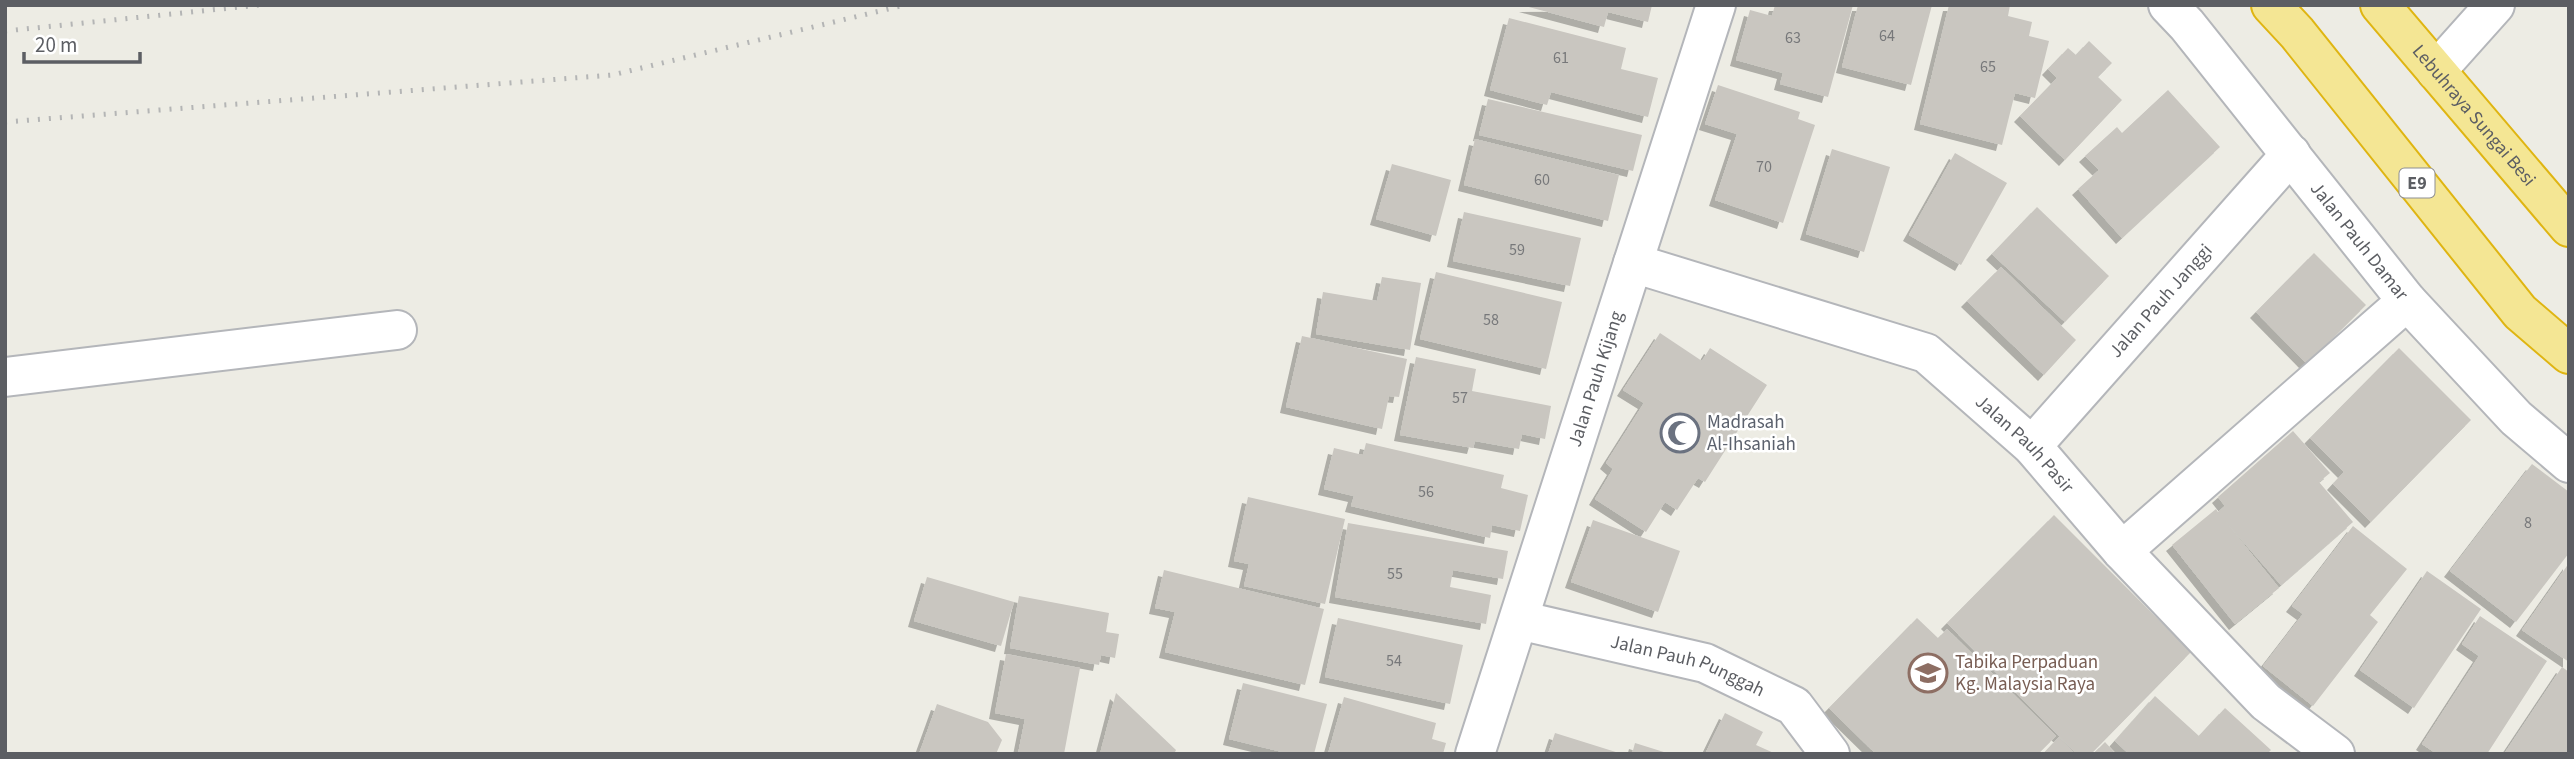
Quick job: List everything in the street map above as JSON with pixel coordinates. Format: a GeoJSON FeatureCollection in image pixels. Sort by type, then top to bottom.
{"type":"FeatureCollection","features":[{"type":"Feature","properties":{"kind":"highway","name":"E9"},"geometry":{"type":"LineString","coordinates":[[2270,5],[2298,33],[2520,312],[2569,354]]}},
{"type":"Feature","properties":{"kind":"highway","name":"Lebuhraya Sungai Besi"},"geometry":{"type":"LineString","coordinates":[[2380,5],[2569,227]]}},
{"type":"Feature","properties":{"kind":"street","name":"Jalan Pauh Kijang"},"geometry":{"type":"LineString","coordinates":[[1475,754],[1716,5]]}},
{"type":"Feature","properties":{"kind":"street","name":"Jalan Pauh Damar"},"geometry":{"type":"LineString","coordinates":[[2168,5],[2187,25],[2407,301],[2516,418],[2569,463]]}},
{"type":"Feature","properties":{"kind":"street"},"geometry":{"type":"LineString","coordinates":[[2436,71],[2495,5]]}},
{"type":"Feature","properties":{"kind":"street","name":"Jalan Pauh Janggi"},"geometry":{"type":"LineString","coordinates":[[2032,446],[2291,154]]}},
{"type":"Feature","properties":{"kind":"street","name":"Jalan Pauh Pasir"},"geometry":{"type":"LineString","coordinates":[[1633,263],[1926,353],[2032,446],[2122,551],[2266,702],[2335,754]]}},
{"type":"Feature","properties":{"kind":"street"},"geometry":{"type":"LineString","coordinates":[[2122,551],[2407,301]]}},
{"type":"Feature","properties":{"kind":"street"},"geometry":{"type":"LineString","coordinates":[[5,377],[397,330]]}},
{"type":"Feature","properties":{"kind":"street","name":"Jalan Pauh Punggah"},"geometry":{"type":"LineString","coordinates":[[1519,620],[1705,663],[1794,706],[1830,754]]}},
{"type":"Feature","properties":{"kind":"building"},"geometry":{"type":"Polygon","coordinates":[[[1652,5],[1648,22],[1608,12],[1604,27],[1525,6],[1652,5]]]}},
{"type":"Feature","properties":{"kind":"building"},"geometry":{"type":"Polygon","coordinates":[[[1775,5],[1853,5],[1828,97],[1780,84],[1783,73],[1736,60],[1750,10],[1772,16],[1775,5]]]}},
{"type":"Feature","properties":{"kind":"building"},"geometry":{"type":"Polygon","coordinates":[[[1858,5],[1932,5],[1911,85],[1842,67],[1858,5]]]}},
{"type":"Feature","properties":{"kind":"building"},"geometry":{"type":"Polygon","coordinates":[[[1949,5],[2010,5],[2008,16],[2032,22],[2029,36],[2049,41],[2035,98],[2015,93],[2002,145],[1920,124],[1949,5]]]}},
{"type":"Feature","properties":{"kind":"building"},"geometry":{"type":"Polygon","coordinates":[[[1509,18],[1626,48],[1621,69],[1658,78],[1648,117],[1551,92],[1547,105],[1490,90],[1509,18]]]}},
{"type":"Feature","properties":{"kind":"building"},"geometry":{"type":"Polygon","coordinates":[[[2089,41],[2112,63],[2098,77],[2122,100],[2065,160],[2020,116],[2057,78],[2048,69],[2068,48],[2076,55],[2089,41]]]}},
{"type":"Feature","properties":{"kind":"building"},"geometry":{"type":"Polygon","coordinates":[[[1718,85],[1800,112],[1798,119],[1815,125],[1783,223],[1715,200],[1737,134],[1705,124],[1718,85]]]}},
{"type":"Feature","properties":{"kind":"building"},"geometry":{"type":"Polygon","coordinates":[[[2168,90],[2220,147],[2122,238],[2078,189],[2099,170],[2085,156],[2117,127],[2122,133],[2168,90]]]}},
{"type":"Feature","properties":{"kind":"building"},"geometry":{"type":"Polygon","coordinates":[[[1488,99],[1642,135],[1633,171],[1479,135],[1488,99]]]}},
{"type":"Feature","properties":{"kind":"building"},"geometry":{"type":"Polygon","coordinates":[[[1475,139],[1619,175],[1608,221],[1464,185],[1475,139]]]}},
{"type":"Feature","properties":{"kind":"building"},"geometry":{"type":"Polygon","coordinates":[[[1832,149],[1890,167],[1864,252],[1806,234],[1832,149]]]}},
{"type":"Feature","properties":{"kind":"building"},"geometry":{"type":"Polygon","coordinates":[[[1955,153],[2007,183],[1961,265],[1909,235],[1955,153]]]}},
{"type":"Feature","properties":{"kind":"building"},"geometry":{"type":"Polygon","coordinates":[[[1392,164],[1451,180],[1436,236],[1376,219],[1392,164]]]}},
{"type":"Feature","properties":{"kind":"building"},"geometry":{"type":"Polygon","coordinates":[[[2037,207],[2109,276],[2065,322],[1992,254],[2037,207]]]}},
{"type":"Feature","properties":{"kind":"building"},"geometry":{"type":"Polygon","coordinates":[[[1464,212],[1581,238],[1570,286],[1453,261],[1464,212]]]}},
{"type":"Feature","properties":{"kind":"building"},"geometry":{"type":"Polygon","coordinates":[[[2314,253],[2366,305],[2307,364],[2256,312],[2314,253]]]}},
{"type":"Feature","properties":{"kind":"building"},"geometry":{"type":"Polygon","coordinates":[[[2001,267],[2076,340],[2044,375],[1967,301],[2001,267]]]}},
{"type":"Feature","properties":{"kind":"building"},"geometry":{"type":"Polygon","coordinates":[[[1436,272],[1562,302],[1546,369],[1420,339],[1436,272]]]}},
{"type":"Feature","properties":{"kind":"building"},"geometry":{"type":"Polygon","coordinates":[[[1382,277],[1421,283],[1410,350],[1316,334],[1323,292],[1377,301],[1382,277]]]}},
{"type":"Feature","properties":{"kind":"building","name":"Madrasah Al-Ihsaniah"},"geometry":{"type":"Polygon","coordinates":[[[1660,333],[1702,361],[1710,348],[1767,385],[1705,482],[1698,478],[1677,510],[1665,502],[1646,532],[1595,499],[1613,469],[1606,463],[1644,403],[1623,390],[1660,333]]]}},
{"type":"Feature","properties":{"kind":"building"},"geometry":{"type":"Polygon","coordinates":[[[1302,336],[1407,359],[1399,397],[1389,396],[1382,429],[1286,407],[1302,336]]]}},
{"type":"Feature","properties":{"kind":"building"},"geometry":{"type":"Polygon","coordinates":[[[2399,348],[2471,420],[2371,522],[2333,484],[2344,472],[2310,438],[2399,348]]]}},
{"type":"Feature","properties":{"kind":"building"},"geometry":{"type":"Polygon","coordinates":[[[1416,357],[1476,369],[1472,391],[1551,406],[1545,439],[1522,434],[1519,449],[1475,441],[1473,448],[1400,435],[1416,357]]]}},
{"type":"Feature","properties":{"kind":"building"},"geometry":{"type":"Polygon","coordinates":[[[2293,431],[2330,473],[2319,482],[2353,522],[2281,585],[2225,521],[2279,588],[2235,624],[2172,545],[2216,509],[2218,512],[2225,506],[2218,497],[2293,431]]]}},
{"type":"Feature","properties":{"kind":"building"},"geometry":{"type":"Polygon","coordinates":[[[1366,443],[1504,475],[1501,488],[1528,495],[1520,531],[1492,525],[1490,538],[1351,506],[1354,496],[1324,489],[1334,448],[1363,455],[1366,443]]]}},
{"type":"Feature","properties":{"kind":"building"},"geometry":{"type":"Polygon","coordinates":[[[2532,464],[2569,492],[2569,553],[2516,622],[2450,571],[2532,464]]]}},
{"type":"Feature","properties":{"kind":"building"},"geometry":{"type":"Polygon","coordinates":[[[1248,497],[1345,519],[1325,604],[1244,586],[1249,564],[1234,561],[1248,497]]]}},
{"type":"Feature","properties":{"kind":"building"},"geometry":{"type":"Polygon","coordinates":[[[2054,515],[2191,652],[2091,754],[2077,754],[1947,623],[2054,515]]]}},
{"type":"Feature","properties":{"kind":"building"},"geometry":{"type":"Polygon","coordinates":[[[1593,520],[1680,551],[1658,612],[1571,582],[1593,520]]]}},
{"type":"Feature","properties":{"kind":"building"},"geometry":{"type":"Polygon","coordinates":[[[1348,523],[1508,551],[1503,579],[1453,570],[1450,587],[1491,595],[1486,624],[1335,597],[1348,523]]]}},
{"type":"Feature","properties":{"kind":"building"},"geometry":{"type":"Polygon","coordinates":[[[2353,526],[2407,569],[2370,615],[2378,622],[2313,706],[2263,666],[2303,614],[2292,606],[2353,526]]]}},
{"type":"Feature","properties":{"kind":"building"},"geometry":{"type":"Polygon","coordinates":[[[2569,563],[2569,662],[2522,630],[2569,563]]]}},
{"type":"Feature","properties":{"kind":"building"},"geometry":{"type":"Polygon","coordinates":[[[1164,570],[1324,609],[1305,685],[1165,652],[1175,612],[1155,608],[1164,570]]]}},
{"type":"Feature","properties":{"kind":"building"},"geometry":{"type":"Polygon","coordinates":[[[2427,571],[2481,609],[2414,708],[2360,670],[2427,571]]]}},
{"type":"Feature","properties":{"kind":"building"},"geometry":{"type":"Polygon","coordinates":[[[927,577],[1014,602],[1001,646],[914,621],[927,577]]]}},
{"type":"Feature","properties":{"kind":"building"},"geometry":{"type":"Polygon","coordinates":[[[1019,596],[1109,613],[1106,632],[1119,634],[1115,658],[1101,655],[1099,665],[1010,648],[1019,596]]]}},
{"type":"Feature","properties":{"kind":"building"},"geometry":{"type":"Polygon","coordinates":[[[2480,616],[2547,661],[2487,754],[2437,754],[2422,744],[2479,656],[2462,644],[2480,616]]]}},
{"type":"Feature","properties":{"kind":"building"},"geometry":{"type":"Polygon","coordinates":[[[1338,618],[1463,645],[1450,704],[1325,677],[1338,618]]]}},
{"type":"Feature","properties":{"kind":"building","name":"Tabika Perpaduan Kg. Malaysia Raya"},"geometry":{"type":"Polygon","coordinates":[[[1917,618],[1938,638],[1947,629],[2056,736],[2038,754],[1876,754],[1829,708],[1917,618]]]}},
{"type":"Feature","properties":{"kind":"building"},"geometry":{"type":"Polygon","coordinates":[[[1006,654],[1080,668],[1064,754],[1018,754],[1025,719],[995,713],[1006,654]]]}},
{"type":"Feature","properties":{"kind":"building"},"geometry":{"type":"Polygon","coordinates":[[[2562,667],[2569,672],[2569,754],[2504,754],[2562,667]]]}},
{"type":"Feature","properties":{"kind":"building"},"geometry":{"type":"Polygon","coordinates":[[[1243,683],[1327,704],[1314,754],[1290,754],[1229,739],[1243,683]]]}},
{"type":"Feature","properties":{"kind":"building"},"geometry":{"type":"Polygon","coordinates":[[[1116,693],[1176,750],[1174,754],[1100,754],[1116,693]]]}},
{"type":"Feature","properties":{"kind":"building"},"geometry":{"type":"Polygon","coordinates":[[[2155,696],[2199,736],[2225,708],[2271,750],[2267,754],[2129,754],[2115,741],[2155,696]]]}},
{"type":"Feature","properties":{"kind":"building"},"geometry":{"type":"Polygon","coordinates":[[[1344,697],[1436,723],[1432,739],[1446,743],[1443,754],[1328,754],[1344,697]]]}},
{"type":"Feature","properties":{"kind":"building"},"geometry":{"type":"Polygon","coordinates":[[[937,704],[988,722],[1002,740],[996,754],[919,754],[937,704]]]}},
{"type":"Feature","properties":{"kind":"building"},"geometry":{"type":"Polygon","coordinates":[[[1725,713],[1763,732],[1756,745],[1776,754],[1705,754],[1725,713]]]}},
{"type":"Feature","properties":{"kind":"building"},"geometry":{"type":"Polygon","coordinates":[[[1555,733],[1619,753],[1619,754],[1548,754],[1555,733]]]}},
{"type":"Feature","properties":{"kind":"building"},"geometry":{"type":"Polygon","coordinates":[[[2059,737],[2075,754],[2043,754],[2059,737]]]}},
{"type":"Feature","properties":{"kind":"building"},"geometry":{"type":"Polygon","coordinates":[[[2105,742],[2116,754],[2093,754],[2105,742]]]}},
{"type":"Feature","properties":{"kind":"building"},"geometry":{"type":"Polygon","coordinates":[[[1635,743],[1667,753],[1667,754],[1632,754],[1635,743]]]}},
{"type":"Feature","properties":{"kind":"railway"},"geometry":{"type":"LineString","coordinates":[[5,31],[260,5]]}},
{"type":"Feature","properties":{"kind":"railway"},"geometry":{"type":"LineString","coordinates":[[5,122],[612,75],[905,5]]}},
{"type":"Feature","properties":{"kind":"place","name":"Madrasah Al-Ihsaniah"},"geometry":{"type":"Point","coordinates":[1680,433]}},
{"type":"Feature","properties":{"kind":"place","name":"Tabika Perpaduan Kg. Malaysia Raya"},"geometry":{"type":"Point","coordinates":[1928,673]}}]}
